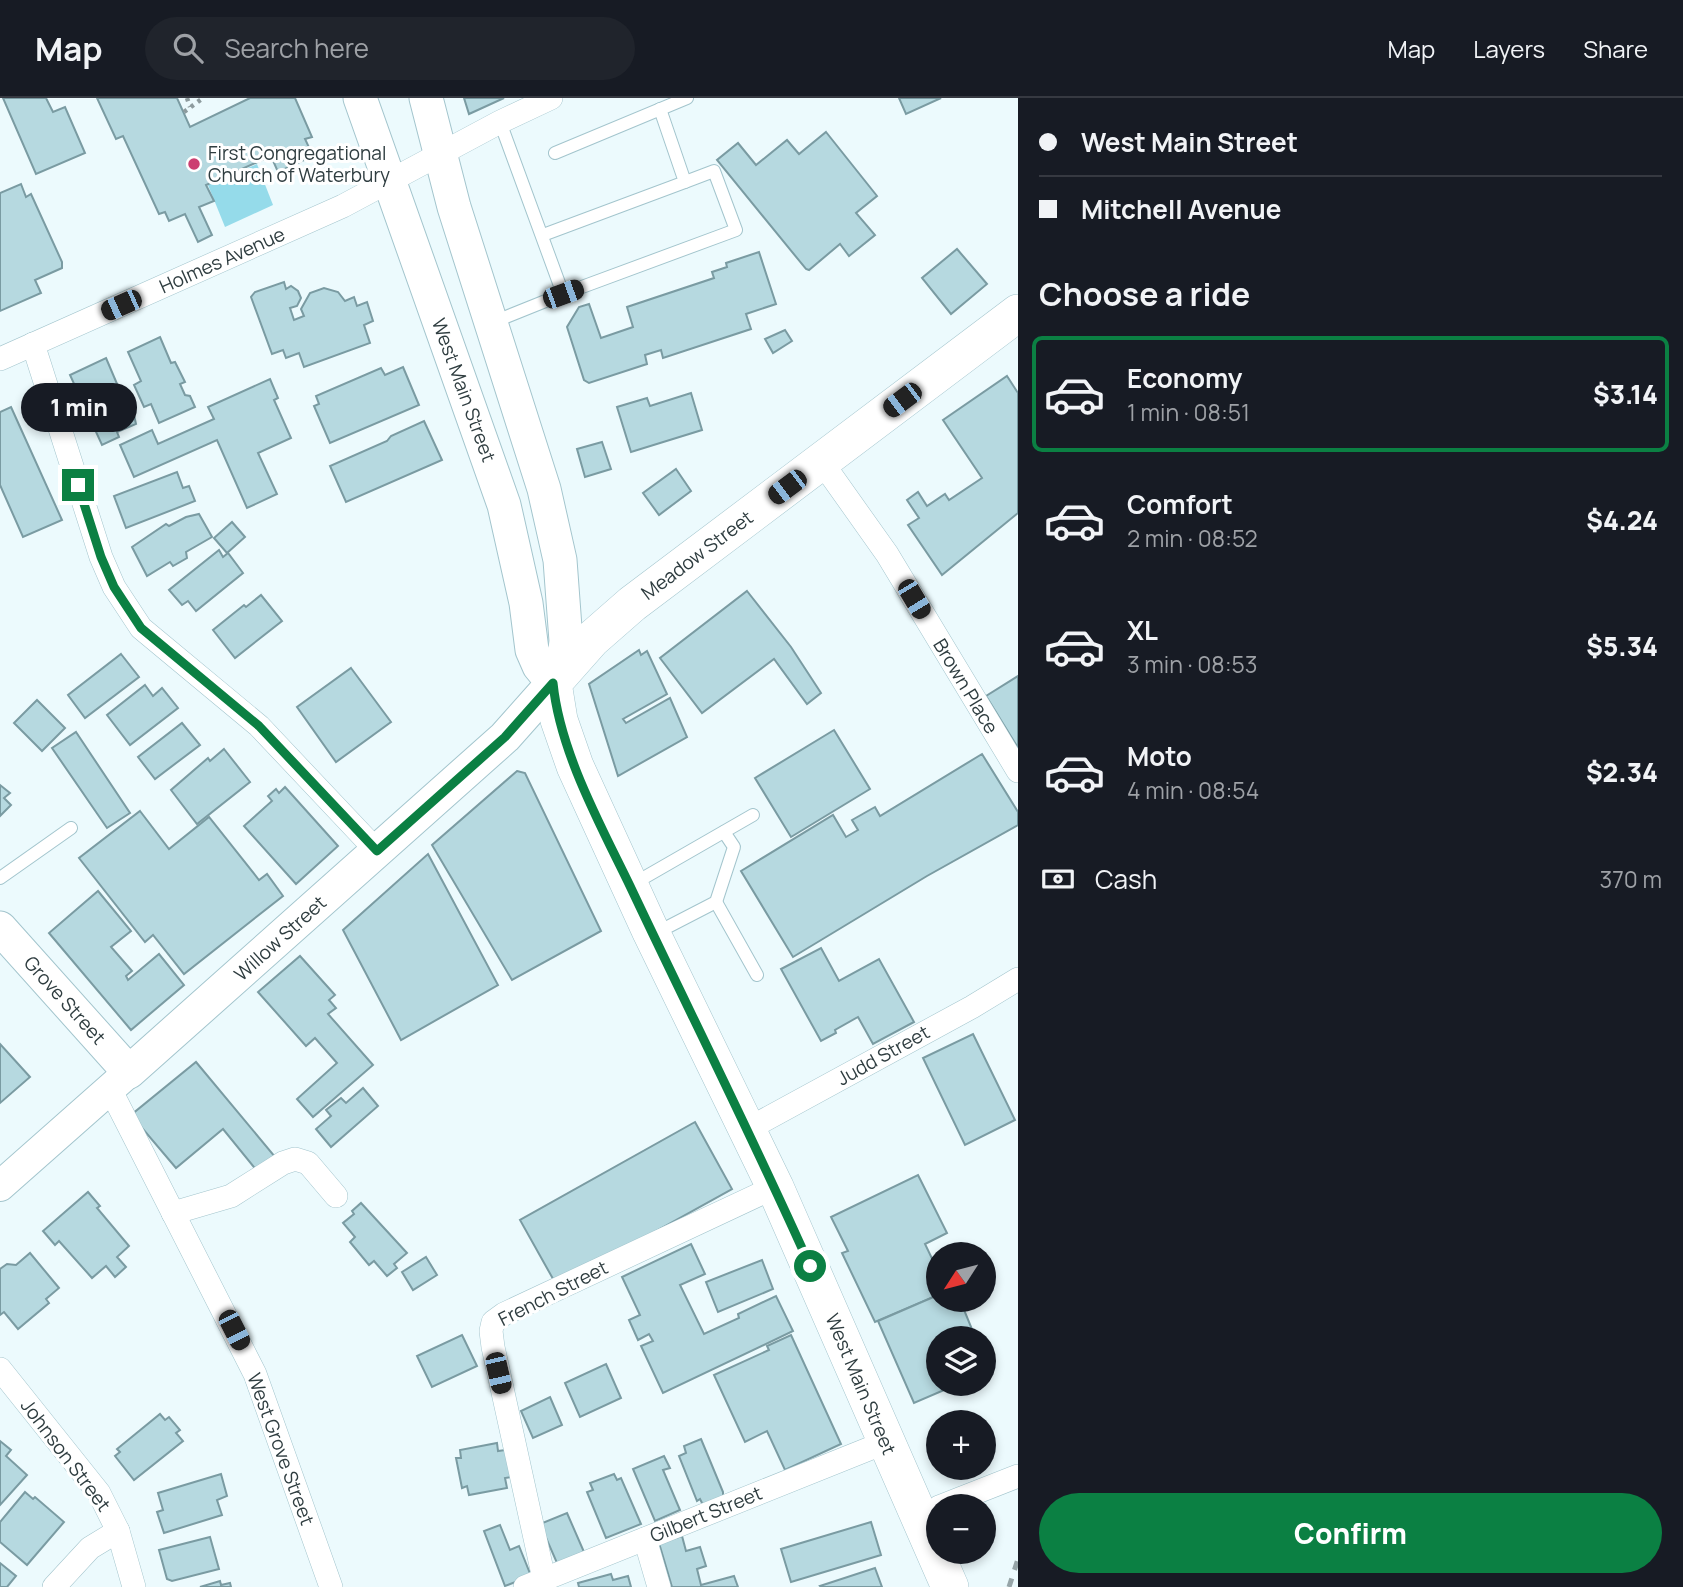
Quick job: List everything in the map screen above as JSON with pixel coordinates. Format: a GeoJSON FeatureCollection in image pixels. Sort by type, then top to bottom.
{"type":"FeatureCollection","features":[{"type":"Feature","properties":{"kind":"main road","name":"West Main Street"},"geometry":{"type":"LineString","coordinates":[[360,98],[504,505],[516,554],[534,657],[553,683],[565,740],[653,935],[775,1187],[887,1442],[926,1501]]}},
{"type":"Feature","properties":{"kind":"main road","name":"West Main Street"},"geometry":{"type":"LineString","coordinates":[[426,98],[454,207],[544,489],[560,560],[566,640],[564,658],[553,683]]}},
{"type":"Feature","properties":{"kind":"main road","name":"Meadow Street"},"geometry":{"type":"LineString","coordinates":[[553,683],[579,652],[614,618],[821,461],[1015,321]]}},
{"type":"Feature","properties":{"kind":"main road","name":"Willow Street"},"geometry":{"type":"LineString","coordinates":[[119,1081],[505,737],[553,683]]}},
{"type":"Feature","properties":{"kind":"main road","name":"Grove Street"},"geometry":{"type":"LineString","coordinates":[[0,928],[119,1081]]}},
{"type":"Feature","properties":{"kind":"street","name":"Holmes Avenue"},"geometry":{"type":"LineString","coordinates":[[0,359],[343,206],[500,122],[551,98]]}},
{"type":"Feature","properties":{"kind":"street"},"geometry":{"type":"LineString","coordinates":[[33,344],[101,557],[128,611],[157,643],[259,726],[377,851]]}},
{"type":"Feature","properties":{"kind":"street","name":"Brown Place"},"geometry":{"type":"LineString","coordinates":[[821,461],[887,554],[1018,771]]}},
{"type":"Feature","properties":{"kind":"street","name":"Judd Street"},"geometry":{"type":"LineString","coordinates":[[748,1129],[972,1007],[1018,979]]}},
{"type":"Feature","properties":{"kind":"street","name":"Willow Street"},"geometry":{"type":"LineString","coordinates":[[0,1186],[119,1081]]}},
{"type":"Feature","properties":{"kind":"street","name":"West Grove Street"},"geometry":{"type":"LineString","coordinates":[[119,1081],[173,1213],[255,1374],[331,1587]]}},
{"type":"Feature","properties":{"kind":"street"},"geometry":{"type":"LineString","coordinates":[[173,1213],[231,1196],[295,1158],[309,1163],[336,1196]]}},
{"type":"Feature","properties":{"kind":"street","name":"French Street"},"geometry":{"type":"LineString","coordinates":[[535,1583],[493,1347],[493,1322],[504,1314],[775,1187]]}},
{"type":"Feature","properties":{"kind":"street","name":"Johnson Street"},"geometry":{"type":"LineString","coordinates":[[0,1369],[95,1488],[118,1531],[134,1587]]}},
{"type":"Feature","properties":{"kind":"street","name":"Gilbert Street"},"geometry":{"type":"LineString","coordinates":[[535,1583],[887,1442]]}},
{"type":"Feature","properties":{"kind":"street"},"geometry":{"type":"LineString","coordinates":[[972,1494],[1018,1476]]}},
{"type":"Feature","properties":{"kind":"street"},"geometry":{"type":"LineString","coordinates":[[54,1587],[84,1553],[118,1531]]}},
{"type":"Feature","properties":{"kind":"street"},"geometry":{"type":"LineString","coordinates":[[645,1539],[659,1587]]}},
{"type":"Feature","properties":{"kind":"lane"},"geometry":{"type":"LineString","coordinates":[[555,153],[687,98]]}},
{"type":"Feature","properties":{"kind":"lane"},"geometry":{"type":"LineString","coordinates":[[660,109],[685,181]]}},
{"type":"Feature","properties":{"kind":"lane"},"geometry":{"type":"LineString","coordinates":[[500,122],[563,294]]}},
{"type":"Feature","properties":{"kind":"lane"},"geometry":{"type":"LineString","coordinates":[[491,324],[563,294],[736,230],[714,171],[543,235]]}},
{"type":"Feature","properties":{"kind":"lane"},"geometry":{"type":"LineString","coordinates":[[630,886],[753,815]]}},
{"type":"Feature","properties":{"kind":"lane"},"geometry":{"type":"LineString","coordinates":[[0,877],[71,828]]}},
{"type":"Feature","properties":{"kind":"lane"},"geometry":{"type":"LineString","coordinates":[[653,935],[716,902],[734,847],[724,832]]}},
{"type":"Feature","properties":{"kind":"lane"},"geometry":{"type":"LineString","coordinates":[[716,902],[757,975]]}},
{"type":"Feature","properties":{"kind":"path"},"geometry":{"type":"LineString","coordinates":[[187,98],[190,107]]}},
{"type":"Feature","properties":{"kind":"path"},"geometry":{"type":"LineString","coordinates":[[184,112],[202,98]]}},
{"type":"Feature","properties":{"kind":"shaded area"},"geometry":{"type":"Polygon","coordinates":[[[257,164],[273,205],[225,227],[208,185],[257,164]]]}},
{"type":"Feature","properties":{"kind":"building"},"geometry":{"type":"Polygon","coordinates":[[[3,98],[46,98],[53,112],[65,107],[85,153],[36,174],[3,98]]]}},
{"type":"Feature","properties":{"kind":"building","name":"First Congregational Church of Waterbury"},"geometry":{"type":"Polygon","coordinates":[[[97,98],[177,98],[190,127],[250,98],[295,98],[312,137],[305,139],[313,156],[278,172],[271,156],[206,185],[214,201],[199,207],[212,235],[198,242],[185,214],[169,221],[165,212],[159,214],[123,136],[116,139],[97,98]]]}},
{"type":"Feature","properties":{"kind":"building"},"geometry":{"type":"Polygon","coordinates":[[[464,98],[504,98],[469,114],[464,98]]]}},
{"type":"Feature","properties":{"kind":"building"},"geometry":{"type":"Polygon","coordinates":[[[899,98],[941,98],[906,114],[899,98]]]}},
{"type":"Feature","properties":{"kind":"building"},"geometry":{"type":"Polygon","coordinates":[[[826,132],[877,196],[856,213],[875,235],[849,256],[840,244],[809,270],[717,160],[738,143],[756,165],[787,140],[799,154],[826,132]]]}},
{"type":"Feature","properties":{"kind":"building"},"geometry":{"type":"Polygon","coordinates":[[[21,184],[26,197],[31,194],[62,262],[62,268],[35,280],[41,293],[0,311],[0,193],[21,184]]]}},
{"type":"Feature","properties":{"kind":"building"},"geometry":{"type":"Polygon","coordinates":[[[957,249],[987,284],[951,314],[922,278],[957,249]]]}},
{"type":"Feature","properties":{"kind":"building"},"geometry":{"type":"Polygon","coordinates":[[[759,252],[776,304],[746,314],[751,329],[663,358],[661,350],[645,355],[647,364],[589,383],[584,380],[567,327],[579,307],[589,304],[601,338],[633,327],[627,307],[714,278],[712,272],[727,267],[726,263],[759,252]]]}},
{"type":"Feature","properties":{"kind":"building"},"geometry":{"type":"Polygon","coordinates":[[[284,282],[286,289],[291,286],[298,291],[301,298],[297,306],[290,308],[294,320],[304,316],[301,309],[310,293],[324,288],[338,292],[345,301],[354,297],[357,306],[367,302],[373,321],[364,325],[370,343],[304,367],[299,353],[286,358],[283,350],[272,354],[251,297],[255,292],[284,282]]]}},
{"type":"Feature","properties":{"kind":"building"},"geometry":{"type":"Polygon","coordinates":[[[785,330],[792,341],[773,353],[765,339],[785,330]]]}},
{"type":"Feature","properties":{"kind":"building"},"geometry":{"type":"Polygon","coordinates":[[[160,337],[171,363],[175,362],[185,382],[180,384],[185,395],[190,396],[195,407],[159,423],[151,404],[144,407],[134,385],[141,381],[128,352],[160,337]]]}},
{"type":"Feature","properties":{"kind":"building"},"geometry":{"type":"Polygon","coordinates":[[[106,358],[123,398],[131,402],[136,424],[117,432],[119,437],[102,445],[70,375],[106,358]]]}},
{"type":"Feature","properties":{"kind":"building"},"geometry":{"type":"Polygon","coordinates":[[[403,367],[419,405],[330,443],[314,406],[319,404],[316,396],[381,368],[385,375],[403,367]]]}},
{"type":"Feature","properties":{"kind":"building"},"geometry":{"type":"Polygon","coordinates":[[[1007,376],[1018,393],[1018,513],[942,575],[908,525],[919,518],[907,500],[918,492],[927,506],[945,494],[949,500],[982,478],[943,420],[1007,376]]]}},
{"type":"Feature","properties":{"kind":"building"},"geometry":{"type":"Polygon","coordinates":[[[270,379],[278,398],[274,400],[291,438],[258,453],[277,494],[247,508],[217,440],[134,477],[120,445],[152,430],[158,444],[214,419],[208,407],[270,379]]]}},
{"type":"Feature","properties":{"kind":"building"},"geometry":{"type":"Polygon","coordinates":[[[691,393],[702,430],[631,452],[617,407],[647,398],[650,406],[691,393]]]}},
{"type":"Feature","properties":{"kind":"building"},"geometry":{"type":"Polygon","coordinates":[[[11,407],[62,520],[23,537],[0,485],[0,412],[11,407]]]}},
{"type":"Feature","properties":{"kind":"building"},"geometry":{"type":"Polygon","coordinates":[[[424,421],[442,460],[346,502],[330,466],[424,421]]]}},
{"type":"Feature","properties":{"kind":"building"},"geometry":{"type":"Polygon","coordinates":[[[602,442],[611,469],[585,477],[577,449],[602,442]]]}},
{"type":"Feature","properties":{"kind":"building"},"geometry":{"type":"Polygon","coordinates":[[[676,469],[691,491],[659,515],[643,493],[676,469]]]}},
{"type":"Feature","properties":{"kind":"building"},"geometry":{"type":"Polygon","coordinates":[[[177,472],[183,488],[189,486],[195,501],[126,528],[114,496],[177,472]]]}},
{"type":"Feature","properties":{"kind":"building"},"geometry":{"type":"Polygon","coordinates":[[[199,514],[212,537],[186,552],[187,558],[173,566],[170,562],[147,576],[132,547],[166,524],[169,526],[199,514]]]}},
{"type":"Feature","properties":{"kind":"building"},"geometry":{"type":"Polygon","coordinates":[[[232,522],[245,537],[227,553],[214,538],[232,522]]]}},
{"type":"Feature","properties":{"kind":"building"},"geometry":{"type":"Polygon","coordinates":[[[219,550],[223,557],[228,553],[243,573],[196,611],[188,601],[182,605],[169,590],[219,550]]]}},
{"type":"Feature","properties":{"kind":"building"},"geometry":{"type":"Polygon","coordinates":[[[747,591],[791,647],[821,693],[807,704],[774,659],[702,713],[660,658],[747,591]]]}},
{"type":"Feature","properties":{"kind":"building"},"geometry":{"type":"Polygon","coordinates":[[[261,595],[282,621],[235,658],[213,630],[261,595]]]}},
{"type":"Feature","properties":{"kind":"building"},"geometry":{"type":"Polygon","coordinates":[[[639,650],[641,655],[647,651],[667,694],[623,719],[626,723],[670,698],[687,737],[618,776],[589,684],[639,650]]]}},
{"type":"Feature","properties":{"kind":"building"},"geometry":{"type":"Polygon","coordinates":[[[121,654],[139,677],[85,718],[68,695],[121,654]]]}},
{"type":"Feature","properties":{"kind":"building"},"geometry":{"type":"Polygon","coordinates":[[[351,668],[391,722],[336,762],[297,707],[351,668]]]}},
{"type":"Feature","properties":{"kind":"building"},"geometry":{"type":"Polygon","coordinates":[[[1018,676],[1018,748],[986,696],[1018,676]]]}},
{"type":"Feature","properties":{"kind":"building"},"geometry":{"type":"Polygon","coordinates":[[[145,685],[153,696],[162,688],[178,708],[130,745],[107,715],[145,685]]]}},
{"type":"Feature","properties":{"kind":"building"},"geometry":{"type":"Polygon","coordinates":[[[37,700],[65,728],[42,751],[14,723],[37,700]]]}},
{"type":"Feature","properties":{"kind":"building"},"geometry":{"type":"Polygon","coordinates":[[[182,723],[200,745],[155,779],[138,757],[182,723]]]}},
{"type":"Feature","properties":{"kind":"building"},"geometry":{"type":"Polygon","coordinates":[[[834,730],[870,789],[791,837],[755,778],[834,730]]]}},
{"type":"Feature","properties":{"kind":"building"},"geometry":{"type":"Polygon","coordinates":[[[76,732],[130,813],[107,828],[52,748],[76,732]]]}},
{"type":"Feature","properties":{"kind":"building"},"geometry":{"type":"Polygon","coordinates":[[[224,749],[250,782],[197,824],[171,790],[208,758],[210,761],[224,749]]]}},
{"type":"Feature","properties":{"kind":"building"},"geometry":{"type":"Polygon","coordinates":[[[982,754],[1018,812],[1018,825],[793,957],[741,871],[833,815],[846,837],[858,830],[852,820],[875,807],[880,816],[982,754]]]}},
{"type":"Feature","properties":{"kind":"building"},"geometry":{"type":"Polygon","coordinates":[[[517,771],[525,773],[601,931],[512,980],[432,845],[517,771]]]}},
{"type":"Feature","properties":{"kind":"building"},"geometry":{"type":"Polygon","coordinates":[[[0,785],[10,793],[4,798],[11,805],[0,816],[0,785]]]}},
{"type":"Feature","properties":{"kind":"building"},"geometry":{"type":"Polygon","coordinates":[[[285,787],[338,846],[296,884],[244,826],[272,801],[268,796],[276,789],[279,793],[285,787]]]}},
{"type":"Feature","properties":{"kind":"building"},"geometry":{"type":"Polygon","coordinates":[[[140,811],[169,849],[209,817],[259,880],[267,874],[283,896],[184,974],[153,935],[145,942],[79,858],[140,811]]]}},
{"type":"Feature","properties":{"kind":"building"},"geometry":{"type":"Polygon","coordinates":[[[428,854],[498,985],[401,1040],[343,930],[428,854]]]}},
{"type":"Feature","properties":{"kind":"building"},"geometry":{"type":"Polygon","coordinates":[[[98,891],[131,931],[111,947],[132,971],[126,976],[128,980],[159,954],[184,985],[131,1030],[49,933],[98,891]]]}},
{"type":"Feature","properties":{"kind":"building"},"geometry":{"type":"Polygon","coordinates":[[[821,948],[839,981],[879,959],[914,1022],[873,1044],[858,1017],[821,1041],[781,969],[821,948]]]}},
{"type":"Feature","properties":{"kind":"building"},"geometry":{"type":"Polygon","coordinates":[[[300,956],[335,995],[329,1000],[336,1008],[328,1014],[373,1065],[313,1117],[297,1099],[337,1063],[315,1038],[306,1046],[258,992],[300,956]]]}},
{"type":"Feature","properties":{"kind":"building"},"geometry":{"type":"Polygon","coordinates":[[[973,1034],[1015,1120],[965,1145],[923,1058],[973,1034]]]}},
{"type":"Feature","properties":{"kind":"building"},"geometry":{"type":"Polygon","coordinates":[[[0,1044],[30,1077],[0,1103],[0,1044]]]}},
{"type":"Feature","properties":{"kind":"building"},"geometry":{"type":"Polygon","coordinates":[[[196,1062],[276,1158],[258,1172],[223,1129],[176,1168],[131,1115],[196,1062]]]}},
{"type":"Feature","properties":{"kind":"building"},"geometry":{"type":"Polygon","coordinates":[[[363,1088],[378,1106],[331,1147],[316,1129],[331,1116],[326,1110],[341,1098],[346,1103],[363,1088]]]}},
{"type":"Feature","properties":{"kind":"building"},"geometry":{"type":"Polygon","coordinates":[[[695,1122],[732,1189],[557,1286],[520,1220],[695,1122]]]}},
{"type":"Feature","properties":{"kind":"building"},"geometry":{"type":"Polygon","coordinates":[[[918,1175],[947,1233],[925,1244],[926,1300],[875,1322],[842,1253],[848,1251],[831,1217],[918,1175]]]}},
{"type":"Feature","properties":{"kind":"building"},"geometry":{"type":"Polygon","coordinates":[[[88,1192],[100,1206],[97,1208],[129,1246],[117,1257],[126,1267],[115,1277],[106,1266],[92,1278],[59,1241],[55,1245],[43,1231],[88,1192]]]}},
{"type":"Feature","properties":{"kind":"building"},"geometry":{"type":"Polygon","coordinates":[[[361,1203],[407,1253],[394,1264],[397,1268],[387,1276],[374,1261],[369,1265],[350,1242],[355,1237],[343,1223],[354,1214],[352,1211],[361,1203]]]}},
{"type":"Feature","properties":{"kind":"building"},"geometry":{"type":"Polygon","coordinates":[[[691,1244],[705,1274],[680,1285],[704,1334],[739,1318],[738,1314],[776,1296],[793,1331],[663,1393],[641,1346],[653,1341],[649,1334],[638,1340],[629,1320],[640,1315],[622,1277],[691,1244]]]}},
{"type":"Feature","properties":{"kind":"building"},"geometry":{"type":"Polygon","coordinates":[[[30,1253],[59,1288],[46,1299],[49,1303],[18,1329],[4,1312],[0,1315],[0,1269],[7,1264],[16,1265],[30,1253]]]}},
{"type":"Feature","properties":{"kind":"building"},"geometry":{"type":"Polygon","coordinates":[[[426,1257],[437,1275],[413,1290],[402,1272],[426,1257]]]}},
{"type":"Feature","properties":{"kind":"building"},"geometry":{"type":"Polygon","coordinates":[[[762,1260],[773,1289],[718,1312],[706,1282],[762,1260]]]}},
{"type":"Feature","properties":{"kind":"building"},"geometry":{"type":"Polygon","coordinates":[[[926,1300],[926,1312],[965,1312],[971,1326],[926,1326],[926,1396],[930,1396],[914,1403],[878,1321],[926,1300]]]}},
{"type":"Feature","properties":{"kind":"building"},"geometry":{"type":"Polygon","coordinates":[[[462,1335],[477,1366],[432,1387],[417,1356],[462,1335]]]}},
{"type":"Feature","properties":{"kind":"building"},"geometry":{"type":"Polygon","coordinates":[[[791,1335],[841,1444],[785,1470],[767,1431],[745,1442],[714,1375],[769,1350],[767,1346],[791,1335]]]}},
{"type":"Feature","properties":{"kind":"building"},"geometry":{"type":"Polygon","coordinates":[[[606,1364],[621,1398],[580,1417],[565,1383],[606,1364]]]}},
{"type":"Feature","properties":{"kind":"building"},"geometry":{"type":"Polygon","coordinates":[[[550,1397],[562,1425],[533,1438],[521,1411],[550,1397]]]}},
{"type":"Feature","properties":{"kind":"building"},"geometry":{"type":"Polygon","coordinates":[[[160,1414],[165,1420],[169,1417],[180,1430],[176,1433],[183,1441],[134,1480],[115,1456],[120,1452],[117,1449],[160,1414]]]}},
{"type":"Feature","properties":{"kind":"building"},"geometry":{"type":"Polygon","coordinates":[[[701,1439],[723,1492],[723,1497],[703,1505],[700,1499],[697,1501],[679,1456],[686,1453],[684,1446],[701,1439]]]}},
{"type":"Feature","properties":{"kind":"building"},"geometry":{"type":"Polygon","coordinates":[[[0,1441],[11,1450],[6,1456],[27,1475],[0,1505],[0,1441]]]}},
{"type":"Feature","properties":{"kind":"building"},"geometry":{"type":"Polygon","coordinates":[[[497,1443],[498,1451],[505,1450],[511,1477],[505,1478],[507,1488],[469,1495],[467,1486],[462,1488],[456,1458],[461,1458],[460,1450],[497,1443]]]}},
{"type":"Feature","properties":{"kind":"building"},"geometry":{"type":"Polygon","coordinates":[[[664,1456],[670,1468],[663,1470],[680,1510],[655,1521],[633,1469],[664,1456]]]}},
{"type":"Feature","properties":{"kind":"building"},"geometry":{"type":"Polygon","coordinates":[[[221,1474],[227,1496],[217,1500],[222,1515],[164,1533],[157,1512],[163,1510],[158,1493],[221,1474]]]}},
{"type":"Feature","properties":{"kind":"building"},"geometry":{"type":"Polygon","coordinates":[[[614,1474],[617,1480],[621,1478],[641,1524],[606,1538],[587,1492],[593,1490],[590,1483],[614,1474]]]}},
{"type":"Feature","properties":{"kind":"building"},"geometry":{"type":"Polygon","coordinates":[[[25,1492],[33,1499],[35,1497],[64,1522],[27,1565],[0,1542],[0,1522],[25,1492]]]}},
{"type":"Feature","properties":{"kind":"building"},"geometry":{"type":"Polygon","coordinates":[[[567,1513],[584,1552],[557,1563],[540,1524],[567,1513]]]}},
{"type":"Feature","properties":{"kind":"building"},"geometry":{"type":"Polygon","coordinates":[[[871,1522],[881,1555],[791,1582],[781,1549],[871,1522]]]}},
{"type":"Feature","properties":{"kind":"building"},"geometry":{"type":"Polygon","coordinates":[[[500,1525],[510,1550],[519,1546],[531,1576],[505,1586],[484,1531],[500,1525]]]}},
{"type":"Feature","properties":{"kind":"building"},"geometry":{"type":"Polygon","coordinates":[[[682,1536],[686,1551],[700,1547],[706,1566],[697,1569],[701,1585],[734,1576],[738,1587],[672,1587],[659,1543],[682,1536]]]}},
{"type":"Feature","properties":{"kind":"building"},"geometry":{"type":"Polygon","coordinates":[[[210,1537],[219,1569],[172,1581],[167,1579],[159,1550],[210,1537]]]}},
{"type":"Feature","properties":{"kind":"building"},"geometry":{"type":"Polygon","coordinates":[[[0,1563],[16,1576],[7,1587],[0,1587],[0,1563]]]}},
{"type":"Feature","properties":{"kind":"building"},"geometry":{"type":"Polygon","coordinates":[[[875,1568],[882,1587],[820,1586],[875,1568]]]}},
{"type":"Feature","properties":{"kind":"building"},"geometry":{"type":"Polygon","coordinates":[[[611,1574],[613,1580],[628,1576],[631,1587],[579,1587],[578,1583],[611,1574]]]}},
{"type":"Feature","properties":{"kind":"building"},"geometry":{"type":"Polygon","coordinates":[[[220,1581],[221,1585],[230,1583],[231,1587],[200,1587],[220,1581]]]}},
{"type":"Feature","properties":{"kind":"railway"},"geometry":{"type":"LineString","coordinates":[[1009,1587],[1018,1559]]}},
{"type":"Feature","properties":{"kind":"place","name":"First Congregational Church of Waterbury"},"geometry":{"type":"Point","coordinates":[194,164]}},
{"type":"Feature","properties":{"kind":"route"},"geometry":{"type":"LineString","coordinates":[[78,485],[101,557],[114,587],[141,628],[259,726],[377,851],[505,737],[553,683],[559,720],[575,766],[810,1266]]}}]}
